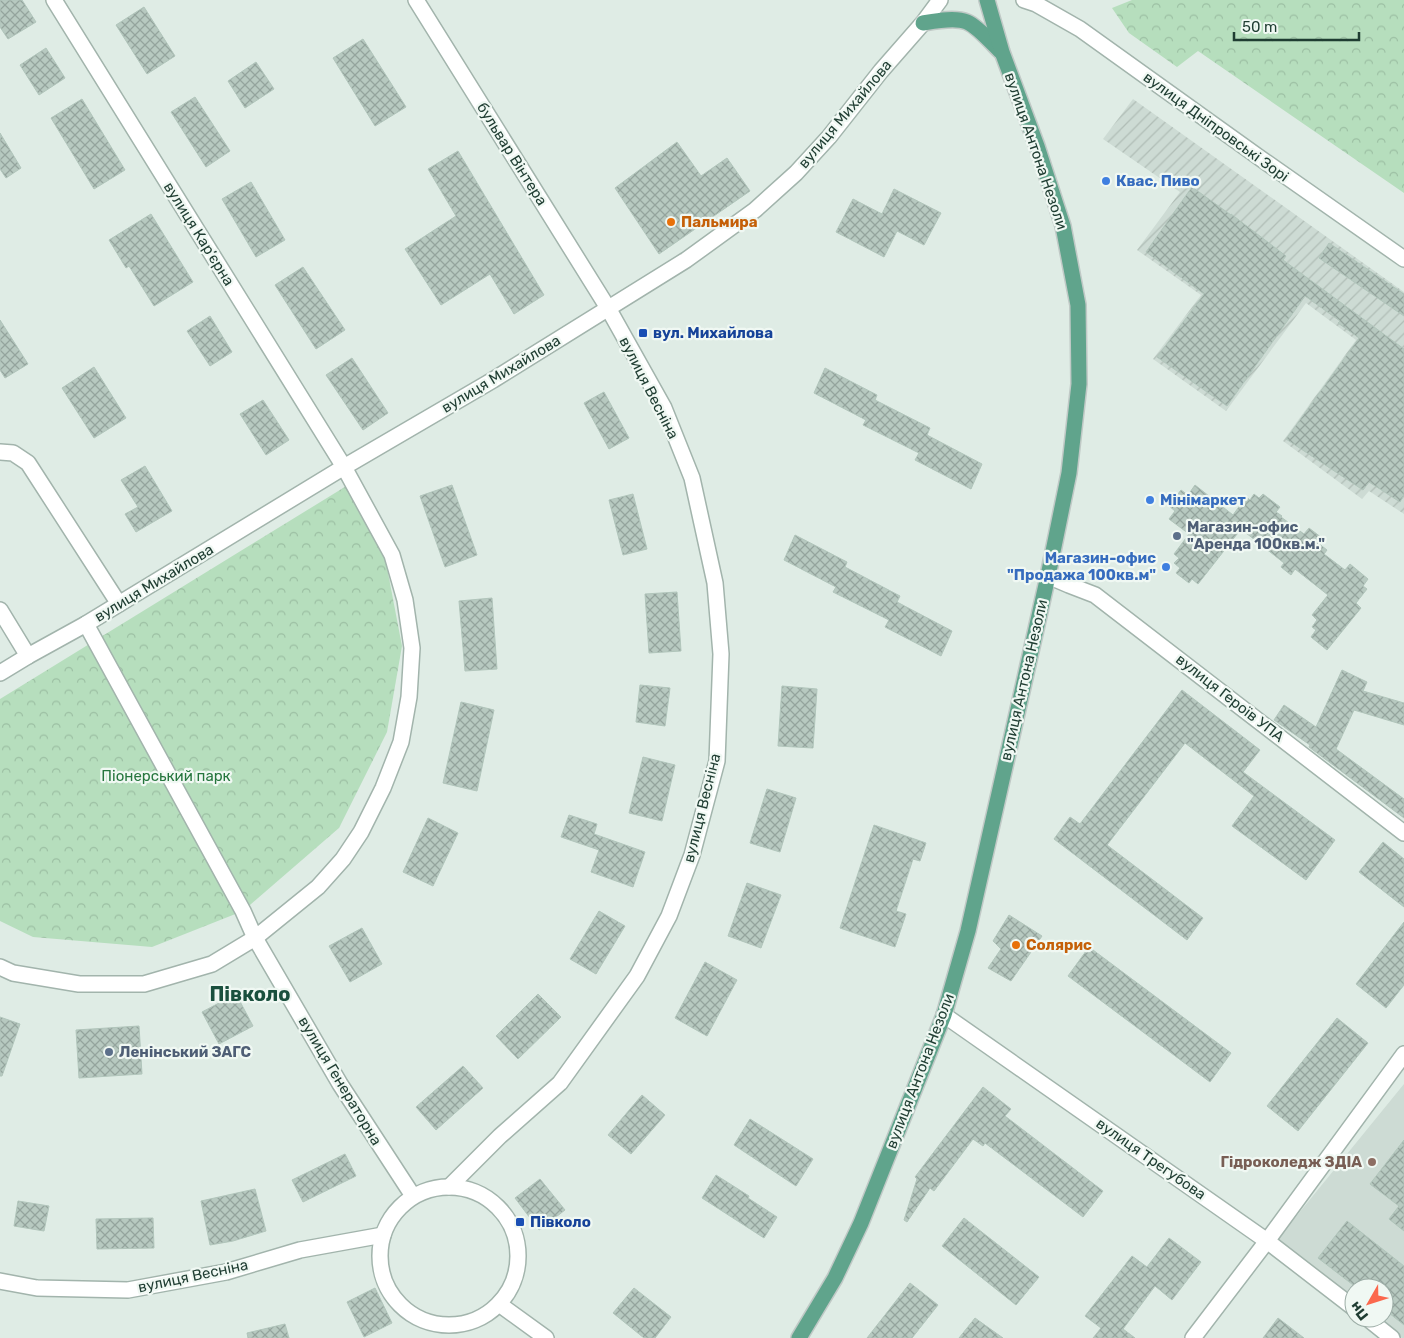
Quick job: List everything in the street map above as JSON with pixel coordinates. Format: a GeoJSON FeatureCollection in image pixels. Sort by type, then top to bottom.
{"type":"FeatureCollection","features":[{"type":"Feature","properties":{"kind":"main road","name":"вулиця Антона Незоли"},"geometry":{"type":"LineString","coordinates":[[799,1338],[835,1278],[861,1223],[944,1015],[968,931],[1048,576],[1070,463],[1079,384],[1078,305],[1063,226],[1037,146],[1002,52],[987,0]]}},
{"type":"Feature","properties":{"kind":"main road"},"geometry":{"type":"LineString","coordinates":[[923,23],[946,19],[967,22],[1002,52]]}},
{"type":"Feature","properties":{"kind":"street","name":"вулиця Кар’єрна"},"geometry":{"type":"LineString","coordinates":[[0,967],[13,973],[79,984],[144,984],[212,964],[255,938],[318,887],[343,859],[361,832],[383,788],[401,742],[409,698],[412,648],[405,600],[392,555],[344,468],[54,0]]}},
{"type":"Feature","properties":{"kind":"street","name":"бульвар Вінтера"},"geometry":{"type":"LineString","coordinates":[[416,0],[608,308]]}},
{"type":"Feature","properties":{"kind":"street","name":"вулиця Михайлова"},"geometry":{"type":"LineString","coordinates":[[0,673],[86,624],[493,380],[694,254],[755,210],[796,173],[830,138],[881,70],[923,23],[940,0]]}},
{"type":"Feature","properties":{"kind":"street","name":"вулиця Дніпровські Зорі"},"geometry":{"type":"LineString","coordinates":[[1024,0],[1036,4],[1080,30],[1404,259]]}},
{"type":"Feature","properties":{"kind":"street","name":"вулиця Весніна"},"geometry":{"type":"LineString","coordinates":[[449,1186],[500,1136],[560,1083],[638,976],[669,916],[692,855],[717,761],[721,654],[715,583],[692,478],[664,408],[608,308]]}},
{"type":"Feature","properties":{"kind":"street"},"geometry":{"type":"LineString","coordinates":[[0,452],[13,453],[28,463],[119,604]]}},
{"type":"Feature","properties":{"kind":"street","name":"вулиця Героїв УПА"},"geometry":{"type":"LineString","coordinates":[[1048,576],[1095,595],[1404,833]]}},
{"type":"Feature","properties":{"kind":"street"},"geometry":{"type":"LineString","coordinates":[[0,610],[28,656]]}},
{"type":"Feature","properties":{"kind":"street","name":"вулиця Генераторна"},"geometry":{"type":"LineString","coordinates":[[86,624],[243,911],[255,938],[340,1084],[413,1196]]}},
{"type":"Feature","properties":{"kind":"street","name":"вулиця Трегубова"},"geometry":{"type":"LineString","coordinates":[[944,1015],[1267,1241],[1344,1300]]}},
{"type":"Feature","properties":{"kind":"street"},"geometry":{"type":"LineString","coordinates":[[1194,1338],[1404,1054]]}},
{"type":"Feature","properties":{"kind":"street"},"geometry":{"type":"LineString","coordinates":[[449,1186],[470,1190],[488,1199],[503,1213],[513,1231],[518,1250],[516,1271],[510,1288],[499,1304],[482,1317],[461,1324],[439,1325],[418,1318],[400,1305],[386,1287],[380,1266],[386,1225],[398,1209],[413,1196],[430,1189],[449,1186]]}},
{"type":"Feature","properties":{"kind":"street","name":"вулиця Весніна"},"geometry":{"type":"LineString","coordinates":[[0,1282],[36,1288],[128,1290],[226,1272],[300,1250],[384,1235]]}},
{"type":"Feature","properties":{"kind":"street"},"geometry":{"type":"LineString","coordinates":[[499,1304],[546,1338]]}},
{"type":"Feature","properties":{"kind":"street"},"geometry":{"type":"LineString","coordinates":[[1380,1328],[1392,1338]]}},
{"type":"Feature","properties":{"kind":"shaded area"},"geometry":{"type":"Polygon","coordinates":[[[1133,99],[1404,292],[1404,514],[1369,491],[1362,499],[1283,441],[1356,340],[1306,303],[1226,411],[1153,359],[1201,295],[1137,250],[1180,192],[1103,139],[1133,99]]]}},
{"type":"Feature","properties":{"kind":"shaded area","name":"Гідроколедж ЗДIА"},"geometry":{"type":"Polygon","coordinates":[[[1404,1084],[1404,1338],[1389,1328],[1394,1328],[1394,1278],[1344,1278],[1344,1292],[1277,1240],[1404,1084]]]}},
{"type":"Feature","properties":{"kind":"green space"},"geometry":{"type":"Polygon","coordinates":[[[1132,0],[1404,0],[1404,193],[1198,51],[1177,67],[1129,33],[1112,8],[1132,0]]]}},
{"type":"Feature","properties":{"kind":"green space","name":"Піонерський парк"},"geometry":{"type":"Polygon","coordinates":[[[348,485],[384,552],[402,646],[387,732],[339,828],[243,911],[152,947],[33,937],[0,921],[0,699],[348,485]]]}},
{"type":"Feature","properties":{"kind":"building"},"geometry":{"type":"Polygon","coordinates":[[[0,0],[22,0],[36,22],[8,39],[0,27],[0,0]]]}},
{"type":"Feature","properties":{"kind":"building"},"geometry":{"type":"Polygon","coordinates":[[[144,7],[175,56],[147,74],[116,25],[144,7]]]}},
{"type":"Feature","properties":{"kind":"building"},"geometry":{"type":"Polygon","coordinates":[[[363,39],[406,107],[375,126],[333,58],[363,39]]]}},
{"type":"Feature","properties":{"kind":"building"},"geometry":{"type":"Polygon","coordinates":[[[46,48],[65,78],[39,95],[20,65],[46,48]]]}},
{"type":"Feature","properties":{"kind":"building"},"geometry":{"type":"Polygon","coordinates":[[[256,62],[274,89],[245,108],[228,81],[256,62]]]}},
{"type":"Feature","properties":{"kind":"building"},"geometry":{"type":"Polygon","coordinates":[[[195,97],[230,151],[206,167],[171,112],[195,97]]]}},
{"type":"Feature","properties":{"kind":"building"},"geometry":{"type":"Polygon","coordinates":[[[82,99],[125,170],[94,189],[51,118],[82,99]]]}},
{"type":"Feature","properties":{"kind":"building"},"geometry":{"type":"Polygon","coordinates":[[[0,133],[21,168],[6,178],[0,169],[0,133]]]}},
{"type":"Feature","properties":{"kind":"building","name":"Пальмира"},"geometry":{"type":"Polygon","coordinates":[[[677,142],[701,176],[727,158],[750,191],[659,254],[615,188],[677,142]]]}},
{"type":"Feature","properties":{"kind":"building"},"geometry":{"type":"Polygon","coordinates":[[[458,151],[544,295],[514,314],[490,274],[441,305],[405,249],[456,216],[428,169],[458,151]]]}},
{"type":"Feature","properties":{"kind":"building"},"geometry":{"type":"Polygon","coordinates":[[[251,182],[285,240],[256,257],[222,199],[251,182]]]}},
{"type":"Feature","properties":{"kind":"building"},"geometry":{"type":"Polygon","coordinates":[[[1192,187],[1286,256],[1283,260],[1404,349],[1404,495],[1400,502],[1369,482],[1363,490],[1286,439],[1359,338],[1338,323],[1340,321],[1305,296],[1227,406],[1157,357],[1204,294],[1146,252],[1192,187]]]}},
{"type":"Feature","properties":{"kind":"building"},"geometry":{"type":"Polygon","coordinates":[[[894,189],[941,213],[924,245],[897,231],[884,257],[836,232],[853,199],[882,214],[894,189]]]}},
{"type":"Feature","properties":{"kind":"building"},"geometry":{"type":"Polygon","coordinates":[[[151,214],[193,282],[154,306],[129,266],[126,268],[109,240],[151,214]]]}},
{"type":"Feature","properties":{"kind":"building"},"geometry":{"type":"Polygon","coordinates":[[[1329,243],[1404,294],[1404,316],[1319,258],[1329,243]]]}},
{"type":"Feature","properties":{"kind":"building"},"geometry":{"type":"Polygon","coordinates":[[[303,267],[345,330],[316,349],[275,285],[303,267]]]}},
{"type":"Feature","properties":{"kind":"building"},"geometry":{"type":"Polygon","coordinates":[[[210,316],[232,352],[210,366],[187,331],[210,316]]]}},
{"type":"Feature","properties":{"kind":"building"},"geometry":{"type":"Polygon","coordinates":[[[0,320],[28,364],[5,378],[0,370],[0,320]]]}},
{"type":"Feature","properties":{"kind":"building"},"geometry":{"type":"Polygon","coordinates":[[[352,358],[388,413],[363,430],[326,375],[352,358]]]}},
{"type":"Feature","properties":{"kind":"building"},"geometry":{"type":"Polygon","coordinates":[[[94,367],[126,418],[94,438],[62,388],[94,367]]]}},
{"type":"Feature","properties":{"kind":"building"},"geometry":{"type":"Polygon","coordinates":[[[825,368],[877,395],[875,400],[930,428],[927,435],[982,464],[971,489],[915,460],[919,453],[863,425],[866,420],[814,393],[825,368]]]}},
{"type":"Feature","properties":{"kind":"building"},"geometry":{"type":"Polygon","coordinates":[[[604,392],[629,438],[609,449],[584,403],[604,392]]]}},
{"type":"Feature","properties":{"kind":"building"},"geometry":{"type":"Polygon","coordinates":[[[263,400],[289,440],[266,455],[240,414],[263,400]]]}},
{"type":"Feature","properties":{"kind":"building"},"geometry":{"type":"Polygon","coordinates":[[[145,466],[172,511],[136,532],[125,514],[138,507],[121,480],[145,466]]]}},
{"type":"Feature","properties":{"kind":"building"},"geometry":{"type":"Polygon","coordinates":[[[452,485],[477,555],[445,567],[420,496],[452,485]]]}},
{"type":"Feature","properties":{"kind":"building"},"geometry":{"type":"Polygon","coordinates":[[[1195,485],[1233,515],[1246,497],[1250,500],[1254,494],[1259,498],[1263,494],[1280,507],[1276,512],[1281,517],[1304,534],[1309,528],[1322,538],[1318,543],[1327,550],[1324,554],[1345,570],[1350,564],[1368,579],[1363,586],[1367,589],[1356,603],[1361,608],[1327,650],[1311,637],[1316,630],[1312,627],[1317,620],[1312,615],[1328,595],[1295,569],[1291,575],[1281,567],[1284,563],[1241,529],[1198,584],[1192,579],[1189,583],[1176,573],[1180,568],[1174,563],[1179,558],[1174,554],[1189,534],[1169,519],[1175,511],[1169,506],[1181,490],[1188,495],[1195,485]]]}},
{"type":"Feature","properties":{"kind":"building"},"geometry":{"type":"Polygon","coordinates":[[[633,494],[647,549],[623,555],[609,500],[633,494]]]}},
{"type":"Feature","properties":{"kind":"building"},"geometry":{"type":"Polygon","coordinates":[[[795,535],[847,562],[845,567],[900,596],[897,602],[952,631],[941,656],[885,627],[889,620],[833,592],[836,587],[784,560],[795,535]]]}},
{"type":"Feature","properties":{"kind":"building"},"geometry":{"type":"Polygon","coordinates":[[[677,592],[681,651],[649,653],[645,594],[677,592]]]}},
{"type":"Feature","properties":{"kind":"building"},"geometry":{"type":"Polygon","coordinates":[[[492,598],[497,669],[465,671],[459,601],[492,598]]]}},
{"type":"Feature","properties":{"kind":"building"},"geometry":{"type":"Polygon","coordinates":[[[1342,670],[1367,682],[1363,691],[1404,703],[1404,725],[1354,710],[1336,749],[1404,799],[1404,818],[1309,747],[1310,745],[1274,720],[1284,705],[1316,727],[1342,670]]]}},
{"type":"Feature","properties":{"kind":"building"},"geometry":{"type":"Polygon","coordinates":[[[640,685],[670,688],[665,726],[636,722],[640,685]]]}},
{"type":"Feature","properties":{"kind":"building"},"geometry":{"type":"Polygon","coordinates":[[[782,686],[817,689],[813,748],[778,746],[782,686]]]}},
{"type":"Feature","properties":{"kind":"building"},"geometry":{"type":"Polygon","coordinates":[[[1182,690],[1260,750],[1243,772],[1335,840],[1306,880],[1232,826],[1254,796],[1185,743],[1107,845],[1203,918],[1187,940],[1054,839],[1070,817],[1080,824],[1182,690]]]}},
{"type":"Feature","properties":{"kind":"building"},"geometry":{"type":"Polygon","coordinates":[[[461,702],[494,710],[477,791],[443,783],[461,702]]]}},
{"type":"Feature","properties":{"kind":"building"},"geometry":{"type":"Polygon","coordinates":[[[643,757],[675,765],[662,821],[629,813],[643,757]]]}},
{"type":"Feature","properties":{"kind":"building"},"geometry":{"type":"Polygon","coordinates":[[[767,789],[796,798],[780,852],[750,843],[767,789]]]}},
{"type":"Feature","properties":{"kind":"building"},"geometry":{"type":"Polygon","coordinates":[[[569,815],[597,824],[594,834],[645,852],[633,887],[591,872],[599,850],[561,837],[569,815]]]}},
{"type":"Feature","properties":{"kind":"building"},"geometry":{"type":"Polygon","coordinates":[[[428,818],[458,833],[433,886],[403,872],[428,818]]]}},
{"type":"Feature","properties":{"kind":"building"},"geometry":{"type":"Polygon","coordinates":[[[874,825],[926,843],[920,861],[913,859],[896,911],[906,914],[895,947],[840,928],[874,825]]]}},
{"type":"Feature","properties":{"kind":"building"},"geometry":{"type":"Polygon","coordinates":[[[1383,842],[1404,859],[1404,907],[1359,872],[1383,842]]]}},
{"type":"Feature","properties":{"kind":"building"},"geometry":{"type":"Polygon","coordinates":[[[747,883],[781,895],[761,948],[728,936],[747,883]]]}},
{"type":"Feature","properties":{"kind":"building"},"geometry":{"type":"Polygon","coordinates":[[[599,911],[625,926],[596,974],[570,959],[599,911]]]}},
{"type":"Feature","properties":{"kind":"building","name":"Солярис"},"geometry":{"type":"Polygon","coordinates":[[[1009,915],[1042,936],[1011,981],[988,968],[1001,949],[993,941],[1009,915]]]}},
{"type":"Feature","properties":{"kind":"building"},"geometry":{"type":"Polygon","coordinates":[[[1404,922],[1404,985],[1386,1008],[1356,984],[1404,922]]]}},
{"type":"Feature","properties":{"kind":"building"},"geometry":{"type":"Polygon","coordinates":[[[362,928],[382,964],[350,982],[329,946],[362,928]]]}},
{"type":"Feature","properties":{"kind":"building"},"geometry":{"type":"Polygon","coordinates":[[[1089,947],[1231,1053],[1210,1082],[1068,976],[1089,947]]]}},
{"type":"Feature","properties":{"kind":"building"},"geometry":{"type":"Polygon","coordinates":[[[705,962],[737,980],[707,1036],[675,1018],[705,962]]]}},
{"type":"Feature","properties":{"kind":"building"},"geometry":{"type":"Polygon","coordinates":[[[236,994],[253,1026],[219,1044],[202,1012],[236,994]]]}},
{"type":"Feature","properties":{"kind":"building"},"geometry":{"type":"Polygon","coordinates":[[[538,994],[561,1017],[518,1059],[496,1036],[538,994]]]}},
{"type":"Feature","properties":{"kind":"building"},"geometry":{"type":"Polygon","coordinates":[[[0,1017],[20,1024],[2,1076],[0,1076],[0,1017]]]}},
{"type":"Feature","properties":{"kind":"building"},"geometry":{"type":"Polygon","coordinates":[[[1337,1018],[1368,1043],[1298,1131],[1267,1106],[1337,1018]]]}},
{"type":"Feature","properties":{"kind":"building","name":"Ленінський ЗАГС"},"geometry":{"type":"Polygon","coordinates":[[[139,1026],[142,1074],[79,1078],[76,1030],[139,1026]]]}},
{"type":"Feature","properties":{"kind":"building"},"geometry":{"type":"Polygon","coordinates":[[[463,1066],[483,1088],[436,1130],[416,1107],[463,1066]]]}},
{"type":"Feature","properties":{"kind":"building"},"geometry":{"type":"Polygon","coordinates":[[[983,1087],[1011,1109],[1005,1116],[1103,1191],[1083,1217],[985,1143],[983,1146],[973,1139],[934,1191],[930,1188],[907,1222],[904,1220],[917,1179],[915,1177],[983,1087]]]}},
{"type":"Feature","properties":{"kind":"building"},"geometry":{"type":"Polygon","coordinates":[[[642,1095],[665,1115],[631,1154],[608,1135],[642,1095]]]}},
{"type":"Feature","properties":{"kind":"building"},"geometry":{"type":"Polygon","coordinates":[[[750,1119],[813,1159],[796,1186],[734,1145],[750,1119]]]}},
{"type":"Feature","properties":{"kind":"building"},"geometry":{"type":"Polygon","coordinates":[[[1404,1140],[1404,1231],[1389,1219],[1399,1206],[1370,1184],[1404,1140]]]}},
{"type":"Feature","properties":{"kind":"building"},"geometry":{"type":"Polygon","coordinates":[[[345,1154],[356,1176],[303,1202],[292,1180],[345,1154]]]}},
{"type":"Feature","properties":{"kind":"building"},"geometry":{"type":"Polygon","coordinates":[[[716,1175],[777,1217],[764,1238],[702,1198],[716,1175]]]}},
{"type":"Feature","properties":{"kind":"building"},"geometry":{"type":"Polygon","coordinates":[[[540,1179],[565,1210],[539,1230],[515,1198],[540,1179]]]}},
{"type":"Feature","properties":{"kind":"building"},"geometry":{"type":"Polygon","coordinates":[[[255,1189],[266,1231],[233,1241],[210,1245],[201,1201],[255,1189]]]}},
{"type":"Feature","properties":{"kind":"building"},"geometry":{"type":"Polygon","coordinates":[[[18,1201],[49,1206],[44,1231],[14,1226],[18,1201]]]}},
{"type":"Feature","properties":{"kind":"building"},"geometry":{"type":"Polygon","coordinates":[[[153,1218],[154,1248],[97,1249],[96,1219],[153,1218]]]}},
{"type":"Feature","properties":{"kind":"building"},"geometry":{"type":"Polygon","coordinates":[[[964,1218],[1039,1277],[1016,1305],[942,1246],[964,1218]]]}},
{"type":"Feature","properties":{"kind":"building"},"geometry":{"type":"Polygon","coordinates":[[[1347,1221],[1404,1266],[1404,1325],[1394,1317],[1394,1278],[1344,1278],[1318,1258],[1347,1221]]]}},
{"type":"Feature","properties":{"kind":"building"},"geometry":{"type":"Polygon","coordinates":[[[1169,1238],[1201,1262],[1172,1300],[1155,1286],[1123,1329],[1135,1338],[1093,1338],[1101,1328],[1085,1316],[1132,1256],[1147,1267],[1169,1238]]]}},
{"type":"Feature","properties":{"kind":"building"},"geometry":{"type":"Polygon","coordinates":[[[910,1283],[938,1305],[912,1338],[867,1338],[910,1283]]]}},
{"type":"Feature","properties":{"kind":"building"},"geometry":{"type":"Polygon","coordinates":[[[375,1288],[392,1323],[364,1337],[347,1302],[375,1288]]]}},
{"type":"Feature","properties":{"kind":"building"},"geometry":{"type":"Polygon","coordinates":[[[634,1288],[671,1317],[655,1338],[644,1338],[613,1313],[634,1288]]]}},
{"type":"Feature","properties":{"kind":"building"},"geometry":{"type":"Polygon","coordinates":[[[975,1318],[1003,1338],[959,1338],[975,1318]]]}},
{"type":"Feature","properties":{"kind":"building"},"geometry":{"type":"Polygon","coordinates":[[[1278,1318],[1304,1338],[1263,1338],[1278,1318]]]}},
{"type":"Feature","properties":{"kind":"building"},"geometry":{"type":"Polygon","coordinates":[[[285,1324],[289,1338],[248,1338],[247,1333],[285,1324]]]}},
{"type":"Feature","properties":{"kind":"place","name":"Квас, Пиво"},"geometry":{"type":"Point","coordinates":[1106,181]}},
{"type":"Feature","properties":{"kind":"place","name":"Пальмира"},"geometry":{"type":"Point","coordinates":[671,222]}},
{"type":"Feature","properties":{"kind":"place","name":"вул. Михайлова"},"geometry":{"type":"Point","coordinates":[643,333]}},
{"type":"Feature","properties":{"kind":"place","name":"Мінімаркет"},"geometry":{"type":"Point","coordinates":[1150,500]}},
{"type":"Feature","properties":{"kind":"place","name":"Магазин-офис \"Аренда 100кв.м.\""},"geometry":{"type":"Point","coordinates":[1177,536]}},
{"type":"Feature","properties":{"kind":"place","name":"Магазин-офис \"Продажа 100кв.м\""},"geometry":{"type":"Point","coordinates":[1166,567]}},
{"type":"Feature","properties":{"kind":"place","name":"Солярис"},"geometry":{"type":"Point","coordinates":[1016,945]}},
{"type":"Feature","properties":{"kind":"place","name":"Ленінський ЗАГС"},"geometry":{"type":"Point","coordinates":[109,1052]}},
{"type":"Feature","properties":{"kind":"place","name":"Гідроколедж ЗДIА"},"geometry":{"type":"Point","coordinates":[1372,1162]}},
{"type":"Feature","properties":{"kind":"place","name":"Півколо"},"geometry":{"type":"Point","coordinates":[520,1222]}},
{"type":"Feature","properties":{"kind":"district","name":"Півколо"},"geometry":{"type":"Point","coordinates":[250,994]}}]}
